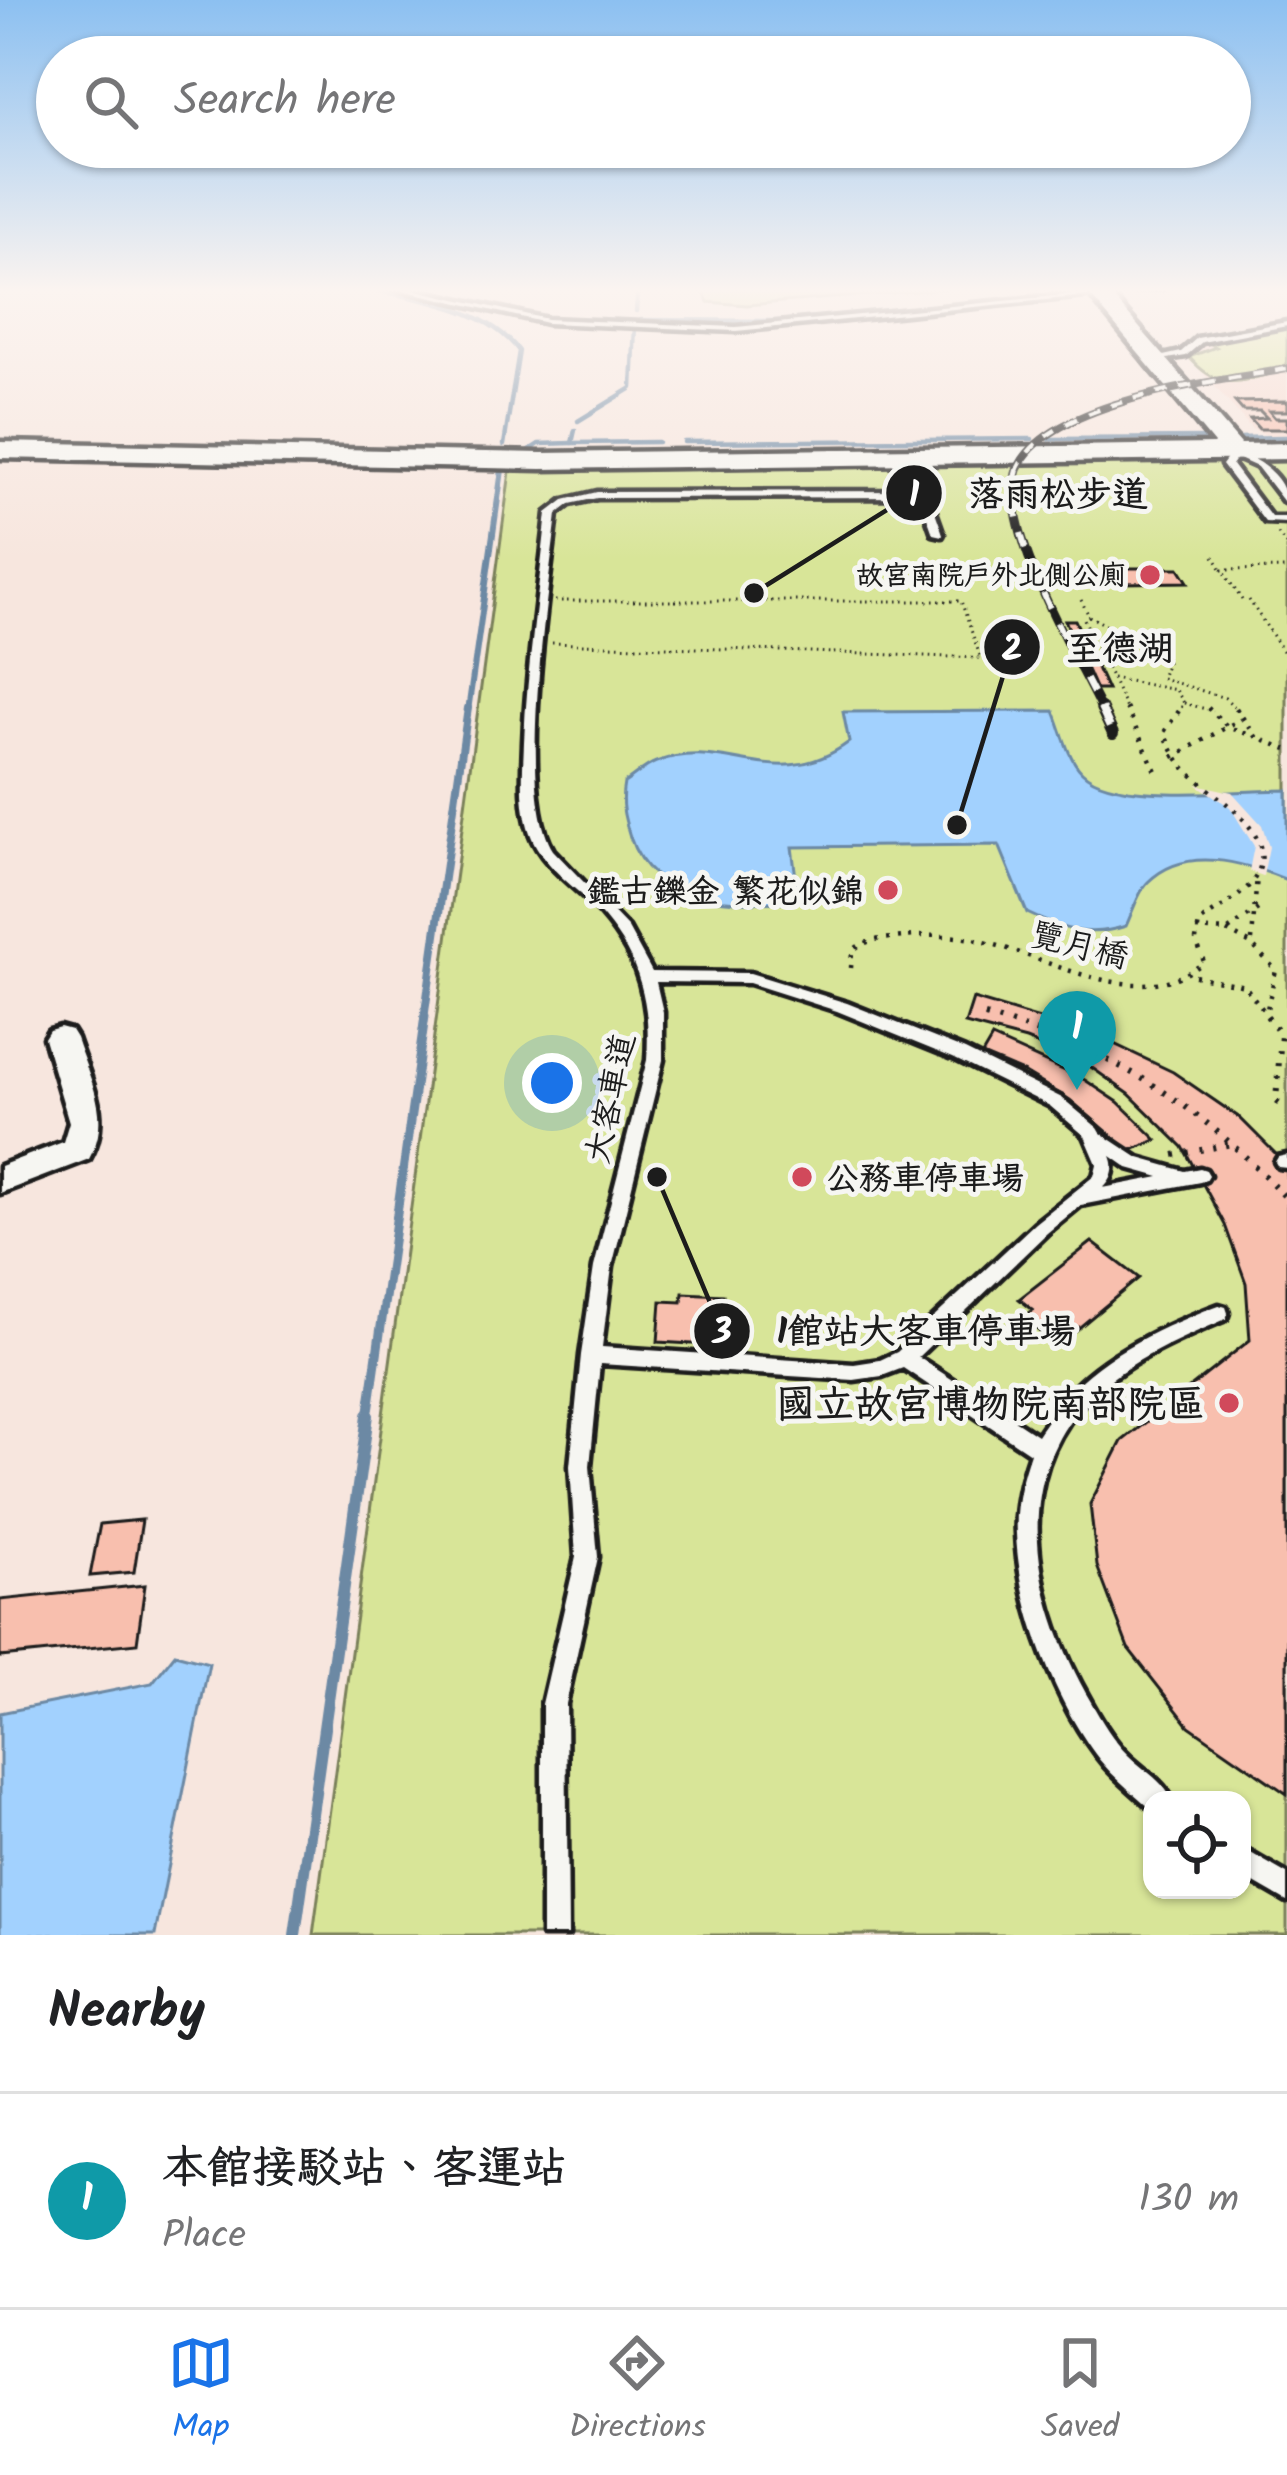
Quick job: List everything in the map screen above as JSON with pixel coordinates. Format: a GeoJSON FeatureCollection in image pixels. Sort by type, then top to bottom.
{"type":"FeatureCollection","features":[{"type":"Feature","properties":{"kind":"street"},"geometry":{"type":"LineString","coordinates":[[1170,378],[1231,450]]}},
{"type":"Feature","properties":{"kind":"street"},"geometry":{"type":"LineString","coordinates":[[0,450],[541,461],[1287,447]]}},
{"type":"Feature","properties":{"kind":"street"},"geometry":{"type":"LineString","coordinates":[[430,457],[1231,450]]}},
{"type":"Feature","properties":{"kind":"street"},"geometry":{"type":"LineString","coordinates":[[0,1180],[77,1150],[86,1121],[60,1038]]}},
{"type":"Feature","properties":{"kind":"lane"},"geometry":{"type":"LineString","coordinates":[[1287,500],[1260,465],[1231,450],[1228,466],[1268,520],[1287,520]]}},
{"type":"Feature","properties":{"kind":"lane"},"geometry":{"type":"LineString","coordinates":[[910,455],[938,534]]}},
{"type":"Feature","properties":{"kind":"lane","name":"大客車道"},"geometry":{"type":"LineString","coordinates":[[555,1935],[554,1704],[587,1557],[580,1466],[591,1355],[603,1267],[659,1028],[649,977],[614,918],[563,870],[536,832],[530,780],[552,513],[579,498],[924,494]]}},
{"type":"Feature","properties":{"kind":"lane"},"geometry":{"type":"LineString","coordinates":[[649,977],[750,979],[842,1007],[1030,1088],[1134,1163],[1197,1176],[1074,1202]]}},
{"type":"Feature","properties":{"kind":"lane"},"geometry":{"type":"LineString","coordinates":[[591,1355],[854,1372],[882,1368],[904,1358],[1102,1179],[1106,1165],[1092,1132]]}},
{"type":"Feature","properties":{"kind":"lane"},"geometry":{"type":"LineString","coordinates":[[1150,1791],[1109,1752],[1061,1668],[1036,1600],[1026,1542],[1030,1473],[1069,1406],[1113,1368],[1219,1313]]}},
{"type":"Feature","properties":{"kind":"lane"},"geometry":{"type":"LineString","coordinates":[[904,1358],[1043,1450]]}},
{"type":"Feature","properties":{"kind":"lane"},"geometry":{"type":"LineString","coordinates":[[1251,1867],[1287,1889]]}},
{"type":"Feature","properties":{"kind":"path"},"geometry":{"type":"LineString","coordinates":[[1214,556],[1287,657]]}},
{"type":"Feature","properties":{"kind":"path"},"geometry":{"type":"LineString","coordinates":[[1222,569],[1287,569]]}},
{"type":"Feature","properties":{"kind":"path"},"geometry":{"type":"LineString","coordinates":[[1081,600],[1089,616],[1158,653],[1167,662],[1161,678],[1184,703]]}},
{"type":"Feature","properties":{"kind":"path"},"geometry":{"type":"LineString","coordinates":[[544,601],[961,601],[981,659]]}},
{"type":"Feature","properties":{"kind":"path"},"geometry":{"type":"LineString","coordinates":[[1089,616],[1084,619],[1156,771]]}},
{"type":"Feature","properties":{"kind":"path"},"geometry":{"type":"LineString","coordinates":[[540,643],[1038,660]]}},
{"type":"Feature","properties":{"kind":"path"},"geometry":{"type":"LineString","coordinates":[[1112,678],[1131,677],[1218,696],[1233,703],[1252,736]]}},
{"type":"Feature","properties":{"kind":"path"},"geometry":{"type":"LineString","coordinates":[[1184,703],[1164,732],[1172,758],[1257,829],[1262,855],[1251,944]]}},
{"type":"Feature","properties":{"kind":"path"},"geometry":{"type":"LineString","coordinates":[[1184,703],[1211,706],[1228,727],[1287,749]]}},
{"type":"Feature","properties":{"kind":"path"},"geometry":{"type":"LineString","coordinates":[[1172,758],[1241,719]]}},
{"type":"Feature","properties":{"kind":"path"},"geometry":{"type":"LineString","coordinates":[[1196,929],[1257,875]]}},
{"type":"Feature","properties":{"kind":"path"},"geometry":{"type":"LineString","coordinates":[[1227,932],[1258,909]]}},
{"type":"Feature","properties":{"kind":"path"},"geometry":{"type":"LineString","coordinates":[[1196,929],[1227,932],[1251,944],[1276,970],[1266,1013]]}},
{"type":"Feature","properties":{"kind":"path"},"geometry":{"type":"LineString","coordinates":[[1196,929],[1204,962],[1195,976],[1245,986],[1281,1034],[1276,1101],[1287,1109]]}},
{"type":"Feature","properties":{"kind":"path","name":"覽月橋"},"geometry":{"type":"LineString","coordinates":[[851,968],[852,951],[863,941],[919,936],[976,940],[1130,984],[1165,985],[1195,976]]}},
{"type":"Feature","properties":{"kind":"path"},"geometry":{"type":"LineString","coordinates":[[985,1016],[1100,1051],[1174,1091],[1237,1143],[1287,1199]]}},
{"type":"Feature","properties":{"kind":"path"},"geometry":{"type":"LineString","coordinates":[[1174,1155],[1237,1143]]}},
{"type":"Feature","properties":{"kind":"shaded area"},"geometry":{"type":"Polygon","coordinates":[[[1208,378],[1287,378],[1287,435],[1252,429],[1208,378]]]}},
{"type":"Feature","properties":{"kind":"green space","name":"國立故宮博物院南部院區"},"geometry":{"type":"Polygon","coordinates":[[[1287,460],[1287,1935],[313,1935],[511,464],[1287,460]]]}},
{"type":"Feature","properties":{"kind":"water"},"geometry":{"type":"Polygon","coordinates":[[[1054,711],[1072,759],[1098,782],[1149,792],[1287,790],[1287,880],[1235,863],[1180,863],[1148,882],[1126,926],[1088,932],[1027,913],[999,845],[792,847],[799,901],[725,901],[677,889],[658,877],[641,860],[626,823],[624,783],[652,764],[705,755],[798,764],[849,742],[843,712],[1054,711]]]}},
{"type":"Feature","properties":{"kind":"water"},"geometry":{"type":"Polygon","coordinates":[[[175,1654],[209,1663],[155,1935],[0,1935],[0,1713],[152,1683],[175,1654]]]}},
{"type":"Feature","properties":{"kind":"pier"},"geometry":{"type":"Polygon","coordinates":[[[1196,784],[1232,792],[1262,825],[1269,847],[1263,876],[1249,871],[1254,846],[1230,807],[1196,784]]]}},
{"type":"Feature","properties":{"kind":"building"},"geometry":{"type":"Polygon","coordinates":[[[1287,401],[1287,411],[1269,411],[1275,418],[1287,418],[1287,429],[1259,429],[1250,419],[1267,418],[1260,411],[1243,411],[1235,402],[1287,401]]]}},
{"type":"Feature","properties":{"kind":"building","name":"故宮南院戶外北側公廁"},"geometry":{"type":"Polygon","coordinates":[[[1112,568],[1179,568],[1188,582],[1120,583],[1112,568]]]}},
{"type":"Feature","properties":{"kind":"building"},"geometry":{"type":"Polygon","coordinates":[[[1065,620],[1075,620],[1107,690],[1096,690],[1065,620]]]}},
{"type":"Feature","properties":{"kind":"building","name":"國立故宮博物院南部院區"},"geometry":{"type":"Polygon","coordinates":[[[973,999],[1097,1036],[1173,1072],[1240,1118],[1287,1165],[1287,1794],[1189,1726],[1128,1648],[1097,1566],[1090,1504],[1122,1441],[1250,1340],[1246,1283],[1225,1225],[1183,1147],[1129,1094],[1088,1065],[1026,1040],[965,1024],[973,999]]]}},
{"type":"Feature","properties":{"kind":"building"},"geometry":{"type":"Polygon","coordinates":[[[992,1038],[1085,1080],[1118,1102],[1157,1140],[1130,1151],[1070,1100],[982,1055],[992,1038]]]}},
{"type":"Feature","properties":{"kind":"building"},"geometry":{"type":"Polygon","coordinates":[[[1092,1242],[1139,1278],[1057,1346],[1023,1318],[1033,1310],[1019,1299],[1092,1242]]]}},
{"type":"Feature","properties":{"kind":"building"},"geometry":{"type":"Polygon","coordinates":[[[683,1293],[723,1295],[722,1304],[729,1304],[727,1346],[658,1342],[661,1301],[682,1302],[683,1293]]]}},
{"type":"Feature","properties":{"kind":"building"},"geometry":{"type":"Polygon","coordinates":[[[142,1520],[134,1572],[90,1576],[100,1524],[142,1520]]]}},
{"type":"Feature","properties":{"kind":"building"},"geometry":{"type":"Polygon","coordinates":[[[145,1585],[137,1643],[0,1657],[0,1600],[145,1585]]]}},
{"type":"Feature","properties":{"kind":"waterway"},"geometry":{"type":"LineString","coordinates":[[504,445],[515,378]]}},
{"type":"Feature","properties":{"kind":"waterway"},"geometry":{"type":"LineString","coordinates":[[578,421],[632,388],[632,378]]}},
{"type":"Feature","properties":{"kind":"waterway"},"geometry":{"type":"LineString","coordinates":[[572,443],[575,430]]}},
{"type":"Feature","properties":{"kind":"waterway"},"geometry":{"type":"LineString","coordinates":[[1238,438],[1287,437]]}},
{"type":"Feature","properties":{"kind":"waterway"},"geometry":{"type":"LineString","coordinates":[[1049,439],[1212,438]]}},
{"type":"Feature","properties":{"kind":"waterway"},"geometry":{"type":"LineString","coordinates":[[684,442],[1032,439]]}},
{"type":"Feature","properties":{"kind":"waterway"},"geometry":{"type":"LineString","coordinates":[[572,443],[658,442]]}},
{"type":"Feature","properties":{"kind":"waterway"},"geometry":{"type":"LineString","coordinates":[[519,457],[539,444],[572,443]]}},
{"type":"Feature","properties":{"kind":"waterway"},"geometry":{"type":"LineString","coordinates":[[502,472],[506,465]]}},
{"type":"Feature","properties":{"kind":"waterway"},"geometry":{"type":"LineString","coordinates":[[468,711],[502,472]]}},
{"type":"Feature","properties":{"kind":"waterway"},"geometry":{"type":"LineString","coordinates":[[424,1019],[468,708]]}},
{"type":"Feature","properties":{"kind":"waterway"},"geometry":{"type":"LineString","coordinates":[[368,1418],[425,1016]]}},
{"type":"Feature","properties":{"kind":"waterway"},"geometry":{"type":"LineString","coordinates":[[295,1935],[368,1415]]}},
{"type":"Feature","properties":{"kind":"railway"},"geometry":{"type":"LineString","coordinates":[[1017,472],[1032,448],[1095,411],[1234,378]]}},
{"type":"Feature","properties":{"kind":"railway"},"geometry":{"type":"LineString","coordinates":[[1017,472],[1014,495],[1029,557],[1102,711]]}},
{"type":"Feature","properties":{"kind":"railway"},"geometry":{"type":"LineString","coordinates":[[1101,708],[1113,734]]}},
{"type":"Feature","properties":{"kind":"place","name":"故宮南院戶外北側公廁"},"geometry":{"type":"Point","coordinates":[1150,575]}},
{"type":"Feature","properties":{"kind":"place","name":"落雨松步道"},"geometry":{"type":"Point","coordinates":[754,593]}},
{"type":"Feature","properties":{"kind":"place","name":"至德湖"},"geometry":{"type":"Point","coordinates":[957,825]}},
{"type":"Feature","properties":{"kind":"place","name":"鑑古鑠金 繁花似錦"},"geometry":{"type":"Point","coordinates":[888,890]}},
{"type":"Feature","properties":{"kind":"place","name":"本館接駁站、客運站"},"geometry":{"type":"Point","coordinates":[1077,1090]}},
{"type":"Feature","properties":{"kind":"place","name":"1館站大客車停車場"},"geometry":{"type":"Point","coordinates":[657,1177]}},
{"type":"Feature","properties":{"kind":"place","name":"公務車停車場"},"geometry":{"type":"Point","coordinates":[802,1177]}},
{"type":"Feature","properties":{"kind":"place","name":"國立故宮博物院南部院區"},"geometry":{"type":"Point","coordinates":[1229,1403]}}]}
